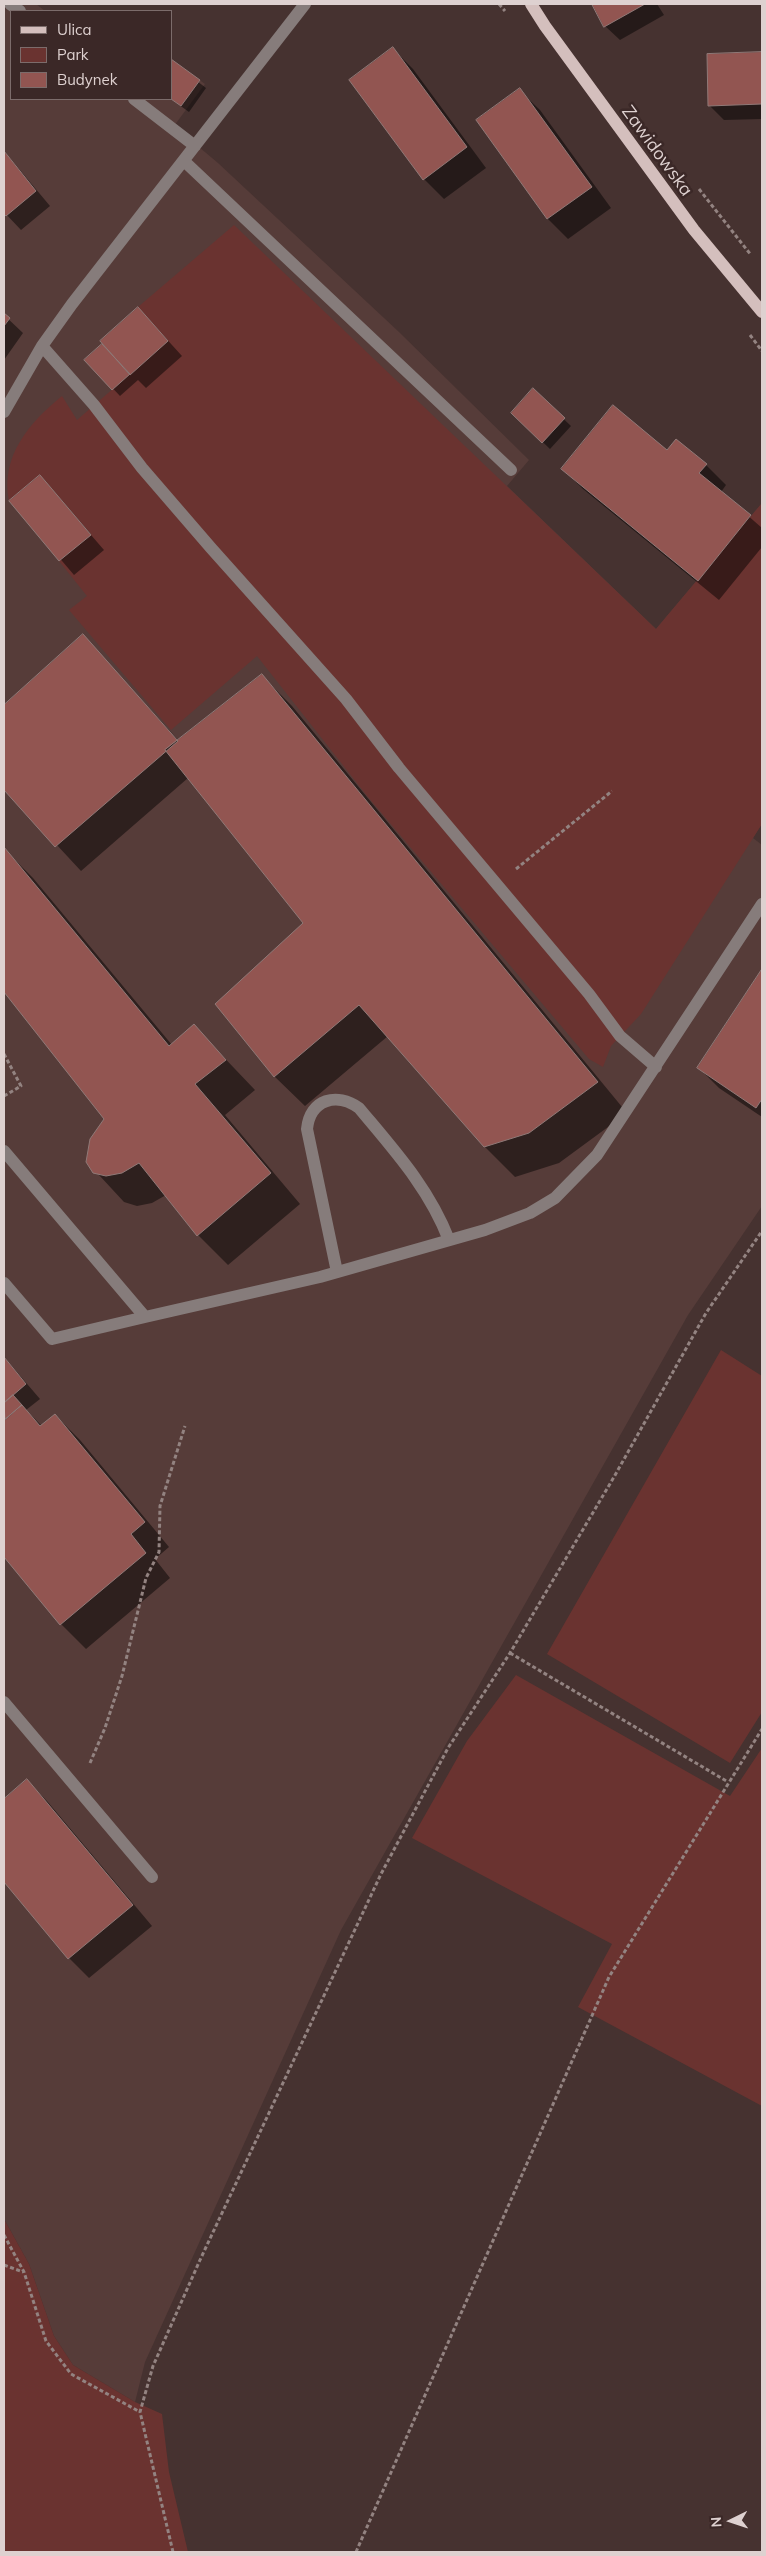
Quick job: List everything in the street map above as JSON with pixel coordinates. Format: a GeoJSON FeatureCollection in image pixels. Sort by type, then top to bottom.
{"type":"FeatureCollection","features":[{"type":"Feature","properties":{"kind":"main road","name":"Zawidowska"},"geometry":{"type":"LineString","coordinates":[[532,4],[545,26],[694,230],[762,312]]}},
{"type":"Feature","properties":{"kind":"lane"},"geometry":{"type":"LineString","coordinates":[[4,412],[42,346],[72,304],[305,4]]}},
{"type":"Feature","properties":{"kind":"lane"},"geometry":{"type":"LineString","coordinates":[[135,100],[196,146]]}},
{"type":"Feature","properties":{"kind":"lane"},"geometry":{"type":"LineString","coordinates":[[184,161],[511,470]]}},
{"type":"Feature","properties":{"kind":"lane"},"geometry":{"type":"LineString","coordinates":[[42,346],[88,398],[142,468],[346,699],[497,886],[589,994],[620,1036],[656,1067]]}},
{"type":"Feature","properties":{"kind":"lane"},"geometry":{"type":"LineString","coordinates":[[4,1283],[52,1339],[337,1272],[509,1222],[530,1213],[555,1198],[597,1155],[762,904]]}},
{"type":"Feature","properties":{"kind":"lane"},"geometry":{"type":"LineString","coordinates":[[337,1272],[308,1129],[309,1118],[314,1109],[323,1102],[335,1099],[349,1100],[359,1108],[417,1178],[431,1200],[449,1240]]}},
{"type":"Feature","properties":{"kind":"lane"},"geometry":{"type":"LineString","coordinates":[[4,1150],[145,1317]]}},
{"type":"Feature","properties":{"kind":"lane"},"geometry":{"type":"LineString","coordinates":[[4,1702],[152,1877]]}},
{"type":"Feature","properties":{"kind":"path"},"geometry":{"type":"LineString","coordinates":[[497,886],[612,791]]}},
{"type":"Feature","properties":{"kind":"path"},"geometry":{"type":"LineString","coordinates":[[4,1054],[21,1086],[4,1096]]}},
{"type":"Feature","properties":{"kind":"path"},"geometry":{"type":"LineString","coordinates":[[173,2552],[140,2412],[153,2366],[200,2260],[381,1874],[448,1748],[510,1653],[614,1478],[706,1313],[762,1231]]}},
{"type":"Feature","properties":{"kind":"path"},"geometry":{"type":"LineString","coordinates":[[78,1788],[105,1728],[122,1676],[146,1578],[159,1552],[160,1506],[185,1426]]}},
{"type":"Feature","properties":{"kind":"path"},"geometry":{"type":"LineString","coordinates":[[510,1653],[728,1782]]}},
{"type":"Feature","properties":{"kind":"path"},"geometry":{"type":"LineString","coordinates":[[356,2552],[609,1977],[728,1782],[762,1730]]}},
{"type":"Feature","properties":{"kind":"path"},"geometry":{"type":"LineString","coordinates":[[4,2235],[24,2272],[46,2341],[71,2374],[140,2412]]}},
{"type":"Feature","properties":{"kind":"path"},"geometry":{"type":"LineString","coordinates":[[4,2265],[24,2272]]}},
{"type":"Feature","properties":{"kind":"shaded area"},"geometry":{"type":"Polygon","coordinates":[[[4,4],[36,4],[44,10],[10,10],[10,100],[172,100],[172,60],[205,84],[174,126],[218,163],[399,332],[529,460],[507,486],[656,629],[762,503],[762,823],[753,838],[762,845],[762,1206],[688,1315],[341,1930],[145,2362],[135,2402],[73,2365],[54,2336],[29,2264],[4,2219],[4,4]]]}},
{"type":"Feature","properties":{"kind":"green space"},"geometry":{"type":"Polygon","coordinates":[[[234,225],[656,629],[762,503],[762,824],[641,1014],[611,1046],[603,1067],[589,1059],[368,797],[257,656],[171,730],[69,610],[87,596],[59,561],[91,534],[40,475],[9,501],[7,485],[9,469],[20,441],[29,429],[62,396],[77,420],[168,341],[138,307],[234,225]]]}},
{"type":"Feature","properties":{"kind":"green space"},"geometry":{"type":"Polygon","coordinates":[[[721,1350],[762,1376],[762,1712],[730,1763],[547,1654],[721,1350]]]}},
{"type":"Feature","properties":{"kind":"green space"},"geometry":{"type":"Polygon","coordinates":[[[516,1675],[730,1796],[762,1748],[762,2106],[578,2007],[612,1944],[412,1838],[467,1741],[516,1675]]]}},
{"type":"Feature","properties":{"kind":"green space"},"geometry":{"type":"Polygon","coordinates":[[[4,2219],[29,2264],[54,2336],[73,2365],[135,2402],[162,2414],[169,2472],[188,2552],[4,2552],[4,2219]]]}},
{"type":"Feature","properties":{"kind":"building"},"geometry":{"type":"Polygon","coordinates":[[[592,4],[645,4],[604,27],[592,4]]]}},
{"type":"Feature","properties":{"kind":"building"},"geometry":{"type":"Polygon","coordinates":[[[393,47],[467,147],[423,180],[349,80],[393,47]]]}},
{"type":"Feature","properties":{"kind":"building"},"geometry":{"type":"Polygon","coordinates":[[[762,52],[762,104],[708,106],[707,54],[762,52]]]}},
{"type":"Feature","properties":{"kind":"building"},"geometry":{"type":"Polygon","coordinates":[[[172,60],[200,80],[181,106],[172,100],[172,60]]]}},
{"type":"Feature","properties":{"kind":"building"},"geometry":{"type":"Polygon","coordinates":[[[520,88],[592,187],[547,219],[476,120],[520,88]]]}},
{"type":"Feature","properties":{"kind":"building"},"geometry":{"type":"Polygon","coordinates":[[[4,151],[36,191],[6,216],[4,214],[4,151]]]}},
{"type":"Feature","properties":{"kind":"building"},"geometry":{"type":"Polygon","coordinates":[[[138,307],[168,341],[130,375],[100,341],[138,307]]]}},
{"type":"Feature","properties":{"kind":"building"},"geometry":{"type":"Polygon","coordinates":[[[4,313],[10,318],[4,326],[4,313]]]}},
{"type":"Feature","properties":{"kind":"building"},"geometry":{"type":"Polygon","coordinates":[[[102,344],[130,374],[112,390],[84,360],[102,344]]]}},
{"type":"Feature","properties":{"kind":"building"},"geometry":{"type":"Polygon","coordinates":[[[533,388],[565,418],[542,443],[511,413],[533,388]]]}},
{"type":"Feature","properties":{"kind":"building"},"geometry":{"type":"Polygon","coordinates":[[[613,405],[667,450],[676,439],[707,464],[699,473],[751,515],[698,581],[561,469],[613,405]]]}},
{"type":"Feature","properties":{"kind":"building"},"geometry":{"type":"Polygon","coordinates":[[[40,475],[91,535],[59,561],[9,501],[40,475]]]}},
{"type":"Feature","properties":{"kind":"building"},"geometry":{"type":"Polygon","coordinates":[[[83,634],[178,741],[55,847],[4,790],[4,705],[83,634]]]}},
{"type":"Feature","properties":{"kind":"building"},"geometry":{"type":"Polygon","coordinates":[[[262,674],[598,1082],[529,1133],[484,1147],[359,1005],[274,1077],[215,1004],[303,923],[165,750],[262,674]]]}},
{"type":"Feature","properties":{"kind":"building"},"geometry":{"type":"Polygon","coordinates":[[[4,847],[169,1046],[194,1024],[226,1060],[195,1084],[271,1173],[197,1236],[139,1163],[122,1173],[106,1176],[93,1173],[86,1162],[90,1139],[104,1119],[4,992],[4,847]]]}},
{"type":"Feature","properties":{"kind":"building"},"geometry":{"type":"Polygon","coordinates":[[[762,969],[762,1099],[756,1108],[697,1068],[762,969]]]}},
{"type":"Feature","properties":{"kind":"building"},"geometry":{"type":"Polygon","coordinates":[[[4,1357],[26,1384],[4,1403],[4,1357]]]}},
{"type":"Feature","properties":{"kind":"building"},"geometry":{"type":"Polygon","coordinates":[[[13,1395],[22,1405],[5,1419],[4,1403],[13,1395]]]}},
{"type":"Feature","properties":{"kind":"building"},"geometry":{"type":"Polygon","coordinates":[[[22,1405],[40,1426],[55,1414],[145,1522],[131,1534],[146,1553],[60,1625],[4,1557],[4,1421],[22,1405]]]}},
{"type":"Feature","properties":{"kind":"building"},"geometry":{"type":"Polygon","coordinates":[[[27,1779],[133,1905],[68,1959],[4,1882],[4,1799],[27,1779]]]}}]}
